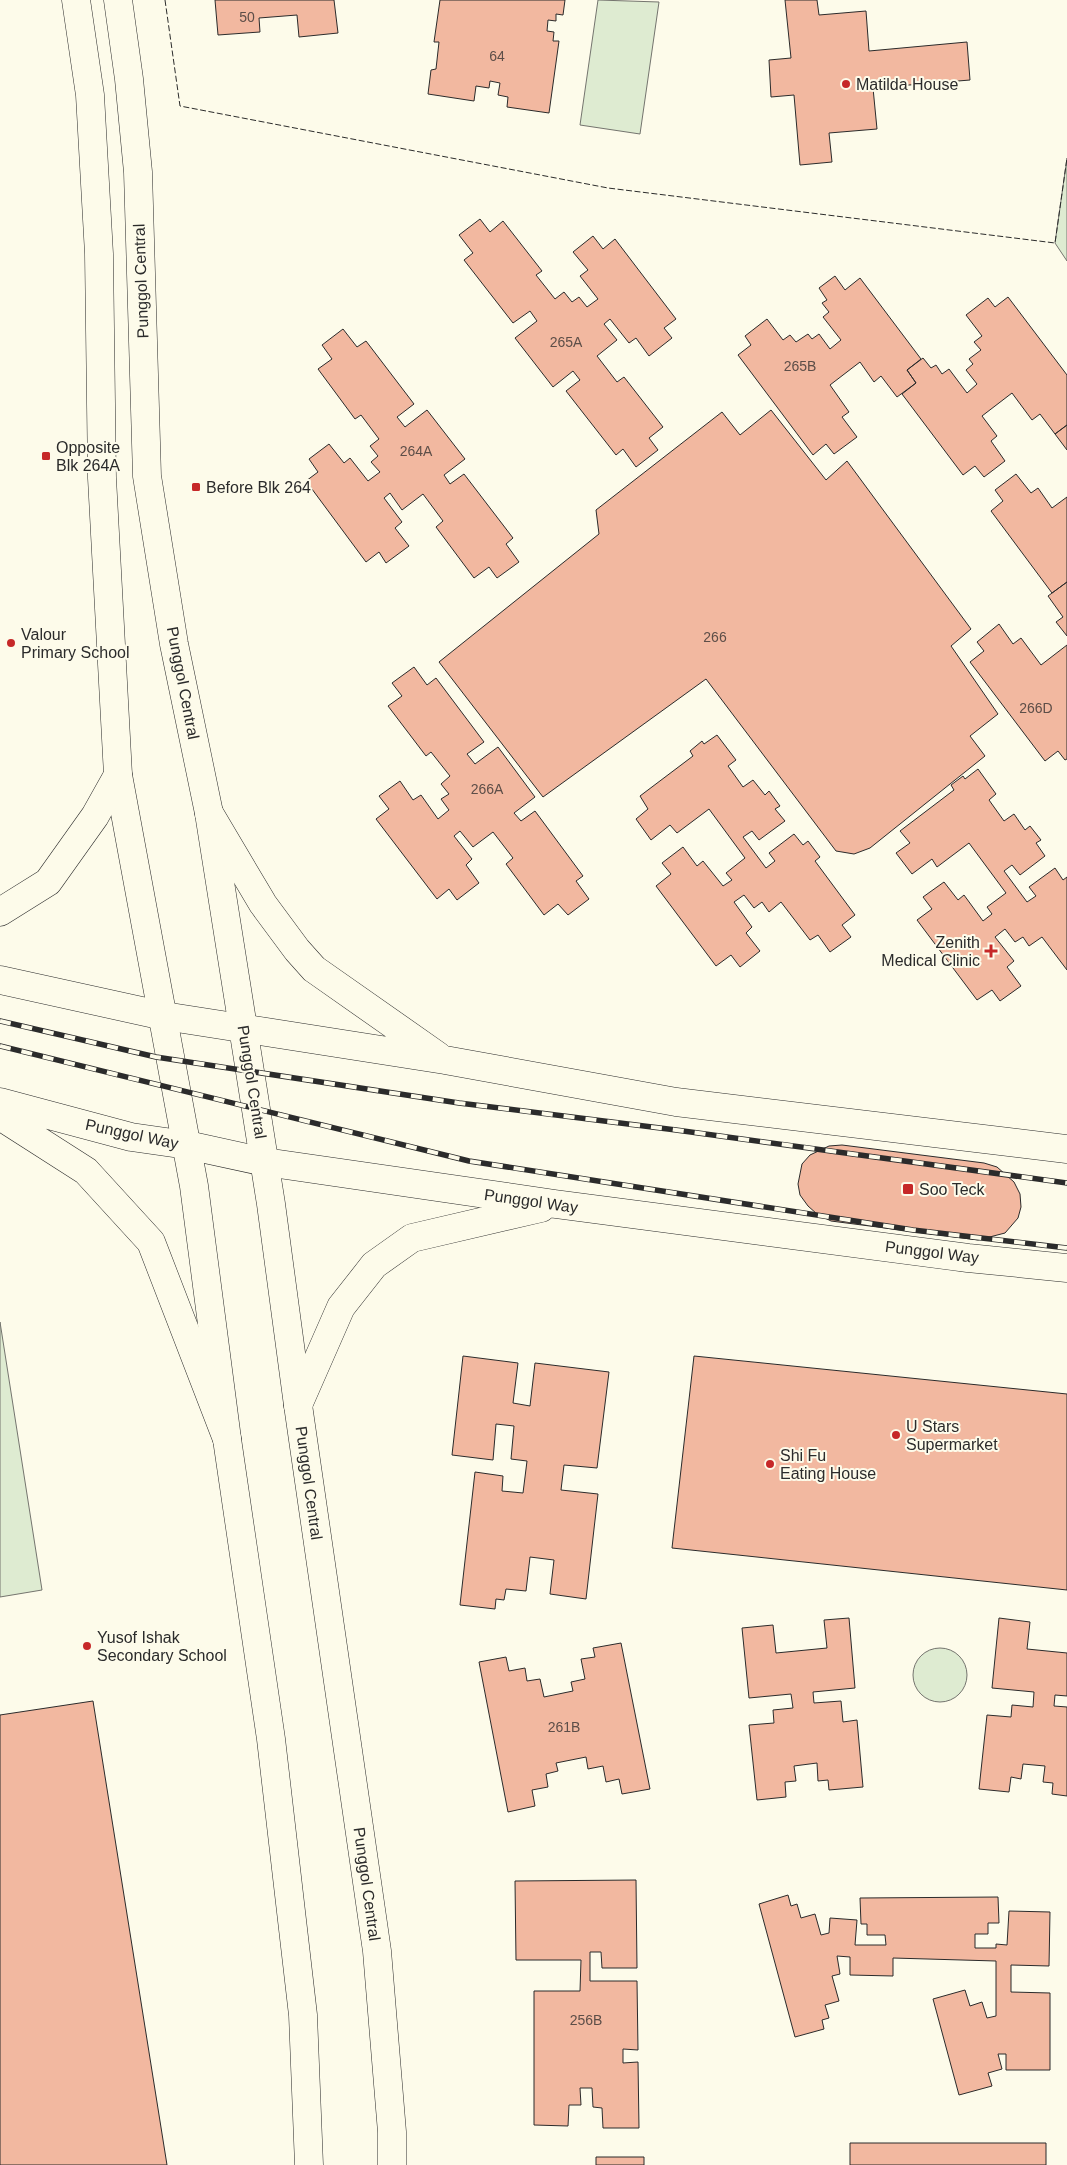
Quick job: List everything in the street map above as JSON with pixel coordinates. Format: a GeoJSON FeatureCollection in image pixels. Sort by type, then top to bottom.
{"type":"FeatureCollection","features":[{"type":"Feature","properties":{"kind":"main road"},"geometry":{"type":"LineString","coordinates":[[76,0],[90,95],[99,254],[102,478],[118,775],[194,1186],[227,1439],[271,1739],[302,2015],[309,2165]]}},
{"type":"Feature","properties":{"kind":"main road","name":"Punggol Central"},"geometry":{"type":"LineString","coordinates":[[118,0],[129,79],[138,172],[147,476],[174,644],[209,813],[264,1162],[377,1951],[392,2132],[392,2165]]}},
{"type":"Feature","properties":{"kind":"main road"},"geometry":{"type":"LineString","coordinates":[[0,912],[48,882],[95,816],[118,775]]}},
{"type":"Feature","properties":{"kind":"main road"},"geometry":{"type":"LineString","coordinates":[[209,813],[263,904],[314,970],[445,1060]]}},
{"type":"Feature","properties":{"kind":"main road"},"geometry":{"type":"LineString","coordinates":[[0,980],[164,1016],[243,1030],[445,1060],[676,1102],[1067,1149]]}},
{"type":"Feature","properties":{"kind":"main road","name":"Punggol Way"},"geometry":{"type":"LineString","coordinates":[[0,1102],[131,1137],[187,1145],[264,1162],[555,1204],[968,1258],[1067,1268]]}},
{"type":"Feature","properties":{"kind":"main road"},"geometry":{"type":"LineString","coordinates":[[0,1116],[86,1172],[151,1242],[227,1439]]}},
{"type":"Feature","properties":{"kind":"main road"},"geometry":{"type":"LineString","coordinates":[[298,1405],[341,1307],[374,1265],[412,1238],[555,1204]]}},
{"type":"Feature","properties":{"kind":"green space"},"geometry":{"type":"Polygon","coordinates":[[[598,0],[659,2],[640,134],[580,125],[598,0]]]}},
{"type":"Feature","properties":{"kind":"green space"},"geometry":{"type":"Polygon","coordinates":[[[1067,158],[1067,261],[1055,243],[1067,158]]]}},
{"type":"Feature","properties":{"kind":"green space"},"geometry":{"type":"Polygon","coordinates":[[[0,1322],[42,1590],[0,1597],[0,1322]]]}},
{"type":"Feature","properties":{"kind":"green space"},"geometry":{"type":"Polygon","coordinates":[[[935,1648],[945,1648],[955,1652],[963,1660],[967,1675],[963,1690],[955,1698],[945,1702],[935,1702],[925,1698],[917,1690],[913,1680],[913,1670],[917,1660],[925,1652],[935,1648]]]}},
{"type":"Feature","properties":{"kind":"building"},"geometry":{"type":"Polygon","coordinates":[[[215,0],[334,0],[338,33],[299,37],[297,15],[259,18],[260,32],[218,35],[215,0]]]}},
{"type":"Feature","properties":{"kind":"building"},"geometry":{"type":"Polygon","coordinates":[[[440,0],[565,0],[563,15],[556,14],[556,21],[548,20],[547,31],[554,32],[553,41],[559,41],[549,113],[507,107],[508,97],[498,95],[500,83],[490,81],[489,88],[476,86],[474,101],[428,94],[431,70],[436,69],[439,42],[434,42],[440,0]]]}},
{"type":"Feature","properties":{"kind":"building","name":"Matilda House"},"geometry":{"type":"Polygon","coordinates":[[[785,0],[817,0],[819,15],[866,11],[869,51],[967,42],[970,80],[873,88],[877,129],[829,133],[832,162],[800,165],[794,95],[771,97],[769,60],[791,58],[785,0]]]}},
{"type":"Feature","properties":{"kind":"building"},"geometry":{"type":"Polygon","coordinates":[[[480,219],[490,232],[503,221],[542,271],[536,275],[555,299],[564,292],[572,302],[579,297],[587,307],[598,299],[580,276],[588,270],[573,252],[593,236],[603,249],[615,239],[676,319],[664,328],[672,338],[649,356],[636,338],[629,343],[610,319],[604,324],[617,340],[597,356],[617,382],[624,377],[663,427],[649,438],[658,450],[636,467],[623,449],[616,455],[566,391],[580,380],[573,371],[553,387],[515,338],[537,321],[530,311],[513,323],[464,260],[473,253],[459,235],[480,219]]]}},
{"type":"Feature","properties":{"kind":"building"},"geometry":{"type":"Polygon","coordinates":[[[835,276],[845,290],[860,278],[921,359],[907,370],[916,383],[897,397],[881,376],[874,382],[860,362],[830,385],[849,412],[842,417],[857,437],[834,454],[826,444],[813,455],[738,355],[751,345],[745,336],[767,319],[783,340],[790,335],[796,342],[808,334],[812,339],[819,334],[830,349],[841,340],[823,317],[829,312],[822,303],[827,300],[819,288],[835,276]]]}},
{"type":"Feature","properties":{"kind":"building"},"geometry":{"type":"Polygon","coordinates":[[[1008,297],[1067,375],[1067,425],[1055,434],[1040,414],[1032,420],[1012,393],[982,416],[997,436],[991,441],[1005,461],[984,477],[975,466],[963,475],[902,394],[916,383],[907,370],[923,358],[931,368],[936,365],[942,374],[949,369],[967,393],[977,384],[966,370],[973,364],[969,359],[981,350],[974,342],[982,336],[966,315],[988,298],[995,307],[1008,297]]]}},
{"type":"Feature","properties":{"kind":"building"},"geometry":{"type":"Polygon","coordinates":[[[343,329],[357,347],[366,341],[414,404],[397,417],[405,427],[427,410],[465,459],[444,475],[450,484],[464,474],[513,538],[506,544],[519,562],[497,578],[489,567],[474,578],[436,527],[443,521],[423,494],[402,510],[390,493],[384,498],[402,522],[395,528],[409,546],[386,563],[379,552],[366,562],[306,481],[318,472],[309,459],[329,444],[344,463],[350,458],[368,481],[380,472],[371,462],[378,456],[370,446],[379,439],[361,415],[355,419],[318,369],[332,359],[322,345],[343,329]]]}},
{"type":"Feature","properties":{"kind":"building"},"geometry":{"type":"Polygon","coordinates":[[[771,410],[826,480],[847,461],[971,629],[951,646],[998,714],[970,736],[985,756],[870,848],[854,854],[836,851],[706,679],[543,797],[439,662],[599,534],[596,510],[722,412],[740,435],[771,410]]]}},
{"type":"Feature","properties":{"kind":"building"},"geometry":{"type":"Polygon","coordinates":[[[1067,425],[1067,450],[1055,434],[1067,425]]]}},
{"type":"Feature","properties":{"kind":"building"},"geometry":{"type":"Polygon","coordinates":[[[1016,474],[1031,493],[1038,488],[1052,508],[1067,497],[1067,582],[1052,593],[991,511],[1003,501],[995,490],[1016,474]]]}},
{"type":"Feature","properties":{"kind":"building"},"geometry":{"type":"Polygon","coordinates":[[[1067,582],[1067,636],[1056,622],[1063,617],[1048,596],[1067,582]]]}},
{"type":"Feature","properties":{"kind":"building"},"geometry":{"type":"Polygon","coordinates":[[[999,624],[1013,644],[1021,638],[1041,665],[1067,645],[1067,759],[1065,760],[1058,751],[1045,761],[970,662],[984,651],[977,642],[999,624]]]}},
{"type":"Feature","properties":{"kind":"building"},"geometry":{"type":"Polygon","coordinates":[[[414,667],[427,685],[436,678],[484,742],[467,754],[475,764],[498,747],[535,797],[514,813],[521,821],[535,811],[583,876],[576,881],[589,899],[568,915],[558,904],[544,915],[506,864],[513,858],[493,832],[473,847],[460,831],[454,836],[472,859],[466,865],[479,883],[457,900],[449,889],[437,899],[376,819],[389,809],[379,796],[400,781],[413,800],[421,795],[438,819],[449,810],[441,799],[449,794],[441,784],[450,776],[431,752],[426,756],[388,706],[402,696],[392,683],[414,667]]]}},
{"type":"Feature","properties":{"kind":"building"},"geometry":{"type":"Polygon","coordinates":[[[717,735],[736,760],[728,766],[743,787],[753,780],[765,795],[769,791],[780,806],[775,809],[785,821],[759,840],[752,831],[743,837],[766,868],[775,861],[769,853],[794,834],[803,845],[808,841],[820,857],[815,861],[855,915],[842,925],[851,937],[830,952],[818,935],[810,940],[781,902],[769,912],[762,902],[754,908],[744,895],[734,902],[752,927],[746,933],[760,951],[740,967],[731,955],[716,966],[656,886],[671,874],[662,863],[683,847],[697,866],[703,861],[723,886],[732,880],[726,873],[745,858],[709,809],[677,833],[670,825],[651,840],[636,819],[648,809],[640,796],[693,756],[690,751],[702,741],[704,744],[717,735]]]}},
{"type":"Feature","properties":{"kind":"building"},"geometry":{"type":"Polygon","coordinates":[[[978,769],[996,794],[989,800],[1004,821],[1014,814],[1025,830],[1030,826],[1041,840],[1036,843],[1045,856],[1020,875],[1012,865],[1004,871],[1027,902],[1036,896],[1029,887],[1055,868],[1063,880],[1067,877],[1067,970],[1042,937],[1029,946],[1023,937],[1015,942],[1005,929],[995,937],[1014,961],[1007,967],[1021,986],[1000,1001],[992,990],[977,1000],[917,920],[932,909],[923,897],[944,882],[958,900],[964,895],[983,921],[992,914],[987,907],[1006,893],[969,843],[937,867],[932,859],[912,874],[896,853],[910,843],[900,831],[954,790],[951,785],[963,776],[965,779],[978,769]]]}},
{"type":"Feature","properties":{"kind":"building","name":"Soo Teck"},"geometry":{"type":"Polygon","coordinates":[[[842,1145],[984,1163],[997,1167],[1014,1182],[1020,1194],[1021,1207],[1018,1218],[1005,1233],[978,1240],[831,1221],[817,1214],[808,1206],[800,1195],[798,1184],[802,1164],[810,1155],[829,1146],[842,1145]]]}},
{"type":"Feature","properties":{"kind":"building"},"geometry":{"type":"Polygon","coordinates":[[[463,1356],[518,1363],[513,1403],[530,1406],[535,1363],[609,1372],[597,1468],[564,1465],[561,1490],[598,1494],[586,1599],[550,1594],[554,1560],[530,1557],[526,1591],[506,1589],[504,1600],[496,1599],[495,1609],[460,1605],[475,1472],[503,1476],[502,1491],[523,1493],[527,1461],[511,1459],[514,1426],[496,1424],[493,1460],[452,1455],[463,1356]]]}},
{"type":"Feature","properties":{"kind":"building"},"geometry":{"type":"Polygon","coordinates":[[[694,1356],[1067,1394],[1067,1590],[672,1548],[694,1356]]]}},
{"type":"Feature","properties":{"kind":"building"},"geometry":{"type":"Polygon","coordinates":[[[849,1618],[855,1688],[813,1692],[814,1703],[841,1701],[843,1722],[857,1720],[863,1787],[829,1790],[828,1780],[818,1781],[817,1763],[794,1766],[796,1781],[785,1782],[786,1797],[757,1800],[749,1725],[774,1723],[773,1710],[793,1708],[791,1694],[749,1698],[742,1628],[773,1625],[776,1653],[827,1648],[824,1620],[849,1618]]]}},
{"type":"Feature","properties":{"kind":"building"},"geometry":{"type":"Polygon","coordinates":[[[999,1618],[1030,1622],[1027,1649],[1067,1653],[1067,1696],[1055,1695],[1054,1706],[1067,1707],[1067,1796],[1052,1794],[1053,1783],[1043,1782],[1045,1766],[1023,1764],[1021,1779],[1011,1777],[1009,1792],[979,1789],[987,1715],[1011,1717],[1012,1705],[1033,1707],[1034,1692],[992,1688],[999,1618]]]}},
{"type":"Feature","properties":{"kind":"building"},"geometry":{"type":"Polygon","coordinates":[[[621,1643],[650,1789],[622,1794],[619,1779],[606,1782],[603,1766],[588,1769],[586,1757],[556,1763],[558,1771],[546,1774],[548,1787],[532,1790],[535,1806],[508,1812],[479,1662],[506,1657],[509,1671],[525,1668],[527,1681],[540,1679],[544,1697],[573,1691],[571,1682],[585,1679],[581,1659],[595,1657],[593,1648],[621,1643]]]}},
{"type":"Feature","properties":{"kind":"building"},"geometry":{"type":"Polygon","coordinates":[[[93,1701],[167,2165],[0,2165],[0,1715],[93,1701]]]}},
{"type":"Feature","properties":{"kind":"building"},"geometry":{"type":"Polygon","coordinates":[[[636,1880],[637,1968],[602,1968],[601,1952],[590,1952],[590,1981],[637,1981],[638,2050],[623,2049],[623,2063],[638,2062],[639,2128],[603,2128],[602,2108],[593,2107],[592,2088],[580,2088],[581,2105],[569,2105],[568,2126],[534,2125],[534,1991],[580,1991],[581,1960],[516,1960],[515,1881],[636,1880]]]}},
{"type":"Feature","properties":{"kind":"building"},"geometry":{"type":"Polygon","coordinates":[[[788,1895],[791,1906],[797,1904],[801,1918],[815,1914],[821,1935],[829,1933],[830,1918],[857,1920],[855,1945],[886,1945],[885,1935],[867,1935],[867,1924],[861,1924],[860,1898],[998,1897],[999,1923],[988,1923],[988,1934],[975,1934],[975,1948],[996,1948],[996,1944],[1007,1945],[1009,1911],[1050,1912],[1049,1966],[1011,1965],[1011,1992],[1050,1993],[1050,2070],[1006,2070],[1006,2054],[998,2054],[1002,2069],[988,2073],[992,2086],[959,2095],[933,1999],[965,1990],[970,2006],[982,2002],[987,2018],[996,2016],[996,1961],[893,1958],[893,1976],[850,1975],[850,1957],[837,1956],[840,1974],[832,1976],[839,2001],[825,2005],[829,2018],[822,2020],[824,2029],[795,2037],[759,1904],[788,1895]]]}},
{"type":"Feature","properties":{"kind":"building"},"geometry":{"type":"Polygon","coordinates":[[[850,2143],[1046,2143],[1046,2165],[850,2165],[850,2143]]]}},
{"type":"Feature","properties":{"kind":"building"},"geometry":{"type":"Polygon","coordinates":[[[596,2157],[644,2157],[644,2165],[596,2165],[596,2157]]]}},
{"type":"Feature","properties":{"kind":"railway"},"geometry":{"type":"LineString","coordinates":[[0,1021],[156,1057],[459,1103],[676,1130],[1067,1183]]}},
{"type":"Feature","properties":{"kind":"railway"},"geometry":{"type":"LineString","coordinates":[[0,1046],[469,1161],[913,1230],[1067,1248]]}},
{"type":"Feature","properties":{"kind":"fence"},"geometry":{"type":"LineString","coordinates":[[165,0],[180,106],[608,188],[1055,243],[1067,158]]}},
{"type":"Feature","properties":{"kind":"place","name":"Matilda House"},"geometry":{"type":"Point","coordinates":[846,84]}},
{"type":"Feature","properties":{"kind":"place","name":"Opposite Blk 264A"},"geometry":{"type":"Point","coordinates":[46,456]}},
{"type":"Feature","properties":{"kind":"place","name":"Before Blk 264"},"geometry":{"type":"Point","coordinates":[196,487]}},
{"type":"Feature","properties":{"kind":"place","name":"Valour Primary School"},"geometry":{"type":"Point","coordinates":[11,643]}},
{"type":"Feature","properties":{"kind":"place","name":"Zenith Medical Clinic"},"geometry":{"type":"Point","coordinates":[991,951]}},
{"type":"Feature","properties":{"kind":"place","name":"Soo Teck"},"geometry":{"type":"Point","coordinates":[908,1189]}},
{"type":"Feature","properties":{"kind":"place","name":"U Stars Supermarket"},"geometry":{"type":"Point","coordinates":[896,1435]}},
{"type":"Feature","properties":{"kind":"place","name":"Shi Fu Eating House"},"geometry":{"type":"Point","coordinates":[770,1464]}},
{"type":"Feature","properties":{"kind":"place","name":"Yusof Ishak Secondary School"},"geometry":{"type":"Point","coordinates":[87,1646]}}]}
